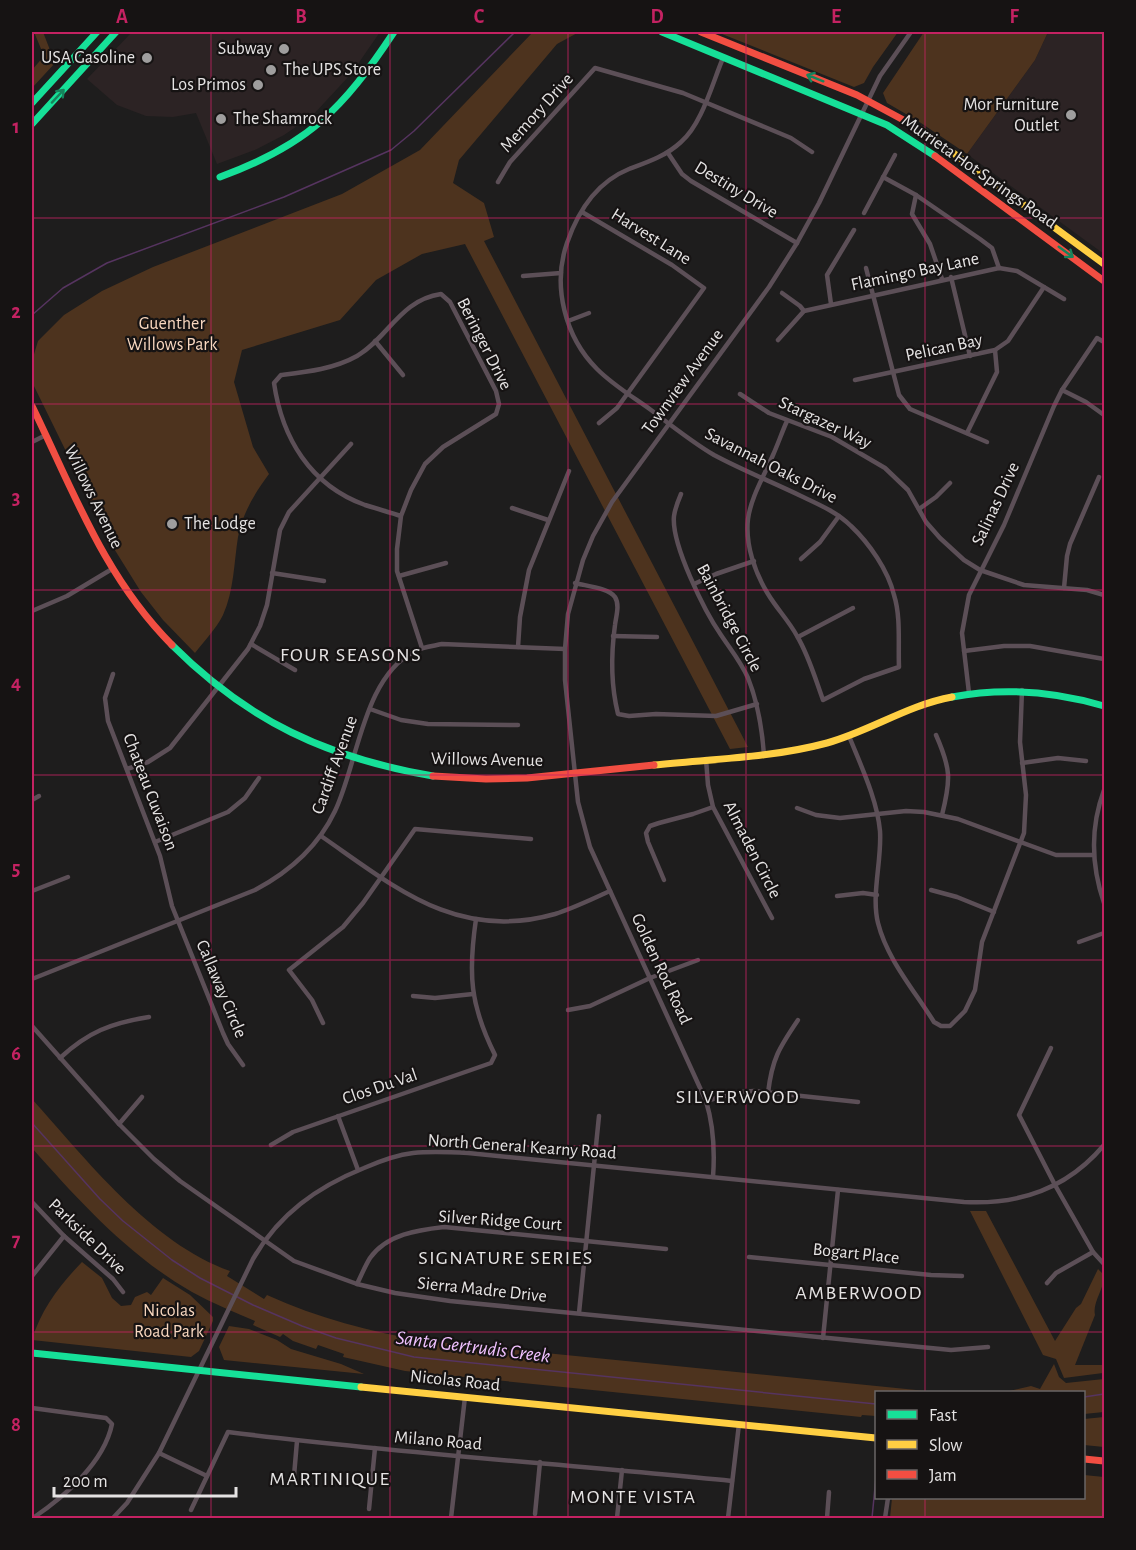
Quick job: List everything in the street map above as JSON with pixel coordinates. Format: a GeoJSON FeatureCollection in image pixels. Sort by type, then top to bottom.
{"type":"FeatureCollection","features":[{"type":"Feature","properties":{"kind":"main road"},"geometry":{"type":"LineString","coordinates":[[32,103],[97,32]]}},
{"type":"Feature","properties":{"kind":"main road"},"geometry":{"type":"LineString","coordinates":[[32,124],[116,32]]}},
{"type":"Feature","properties":{"kind":"main road"},"geometry":{"type":"LineString","coordinates":[[220,177],[284,149],[320,124],[353,91],[394,32]]}},
{"type":"Feature","properties":{"kind":"main road","name":"Murrieta Hot Springs Road"},"geometry":{"type":"LineString","coordinates":[[662,32],[887,125],[931,153],[1104,281]]}},
{"type":"Feature","properties":{"kind":"main road","name":"Murrieta Hot Springs Road"},"geometry":{"type":"LineString","coordinates":[[701,32],[869,100],[904,119],[935,138],[1104,264]]}},
{"type":"Feature","properties":{"kind":"main road","name":"Willows Avenue"},"geometry":{"type":"LineString","coordinates":[[32,406],[112,570],[166,642],[218,688],[250,711],[288,732],[353,759],[400,771],[455,777],[521,778],[801,750],[849,736],[925,704],[969,693],[1022,690],[1058,694],[1104,706]]}},
{"type":"Feature","properties":{"kind":"main road","name":"Nicolas Road"},"geometry":{"type":"LineString","coordinates":[[32,1353],[875,1438]]}},
{"type":"Feature","properties":{"kind":"main road"},"geometry":{"type":"LineString","coordinates":[[1085,1459],[1104,1461]]}},
{"type":"Feature","properties":{"kind":"street","name":"Townview Avenue"},"geometry":{"type":"LineString","coordinates":[[576,774],[565,680],[565,649],[568,614],[583,560],[603,516],[769,287],[797,243],[819,203],[880,76],[911,32]]}},
{"type":"Feature","properties":{"kind":"street","name":"Savannah Oaks Drive"},"geometry":{"type":"LineString","coordinates":[[724,56],[694,127],[683,141],[668,153],[614,177],[594,193],[567,243],[561,273],[563,306],[575,340],[597,369],[669,424],[715,455],[839,516],[864,541],[890,582],[895,596],[899,667],[864,679],[823,700],[798,637]]}},
{"type":"Feature","properties":{"kind":"street","name":"Memory Drive"},"geometry":{"type":"LineString","coordinates":[[498,182],[510,162],[595,68],[662,86],[705,103]]}},
{"type":"Feature","properties":{"kind":"street"},"geometry":{"type":"LineString","coordinates":[[705,103],[791,138],[812,152]]}},
{"type":"Feature","properties":{"kind":"street","name":"Destiny Drive"},"geometry":{"type":"LineString","coordinates":[[668,153],[682,174],[691,181],[797,243]]}},
{"type":"Feature","properties":{"kind":"street"},"geometry":{"type":"LineString","coordinates":[[864,213],[895,155]]}},
{"type":"Feature","properties":{"kind":"street"},"geometry":{"type":"LineString","coordinates":[[883,177],[916,195],[992,248],[999,268]]}},
{"type":"Feature","properties":{"kind":"street"},"geometry":{"type":"LineString","coordinates":[[916,195],[912,214],[930,244],[942,279]]}},
{"type":"Feature","properties":{"kind":"street","name":"Harvest Lane"},"geometry":{"type":"LineString","coordinates":[[582,212],[672,265],[704,288],[628,393]]}},
{"type":"Feature","properties":{"kind":"street"},"geometry":{"type":"LineString","coordinates":[[831,304],[827,275],[854,230]]}},
{"type":"Feature","properties":{"kind":"street"},"geometry":{"type":"LineString","coordinates":[[866,268],[899,395],[910,409],[987,442]]}},
{"type":"Feature","properties":{"kind":"street","name":"Flamingo Bay Lane"},"geometry":{"type":"LineString","coordinates":[[804,311],[999,268],[1017,271],[1064,299]]}},
{"type":"Feature","properties":{"kind":"street"},"geometry":{"type":"LineString","coordinates":[[523,276],[561,273]]}},
{"type":"Feature","properties":{"kind":"street"},"geometry":{"type":"LineString","coordinates":[[951,278],[970,356]]}},
{"type":"Feature","properties":{"kind":"street","name":"Pelican Bay"},"geometry":{"type":"LineString","coordinates":[[855,380],[995,350],[1008,341],[1044,287]]}},
{"type":"Feature","properties":{"kind":"street"},"geometry":{"type":"LineString","coordinates":[[778,340],[804,311],[782,293]]}},
{"type":"Feature","properties":{"kind":"street","name":"Beringer Drive"},"geometry":{"type":"LineString","coordinates":[[375,341],[398,315],[430,296],[441,294],[450,302],[496,391],[499,404],[496,414],[443,447],[425,464],[411,490],[401,516],[397,549],[399,576],[422,648]]}},
{"type":"Feature","properties":{"kind":"street"},"geometry":{"type":"LineString","coordinates":[[568,321],[589,313]]}},
{"type":"Feature","properties":{"kind":"street","name":"Salinas Drive"},"geometry":{"type":"LineString","coordinates":[[969,693],[962,624],[966,605],[980,570],[1004,525],[1062,390],[1097,338],[1104,342]]}},
{"type":"Feature","properties":{"kind":"street"},"geometry":{"type":"LineString","coordinates":[[401,516],[355,501],[319,478],[300,455],[281,418],[274,382],[281,375],[340,364],[358,356],[375,341],[403,375]]}},
{"type":"Feature","properties":{"kind":"street"},"geometry":{"type":"LineString","coordinates":[[967,433],[997,372],[995,350]]}},
{"type":"Feature","properties":{"kind":"street"},"geometry":{"type":"LineString","coordinates":[[1062,390],[1086,402],[1104,415]]}},
{"type":"Feature","properties":{"kind":"street"},"geometry":{"type":"LineString","coordinates":[[599,423],[617,408],[628,393]]}},
{"type":"Feature","properties":{"kind":"street","name":"Stargazer Way"},"geometry":{"type":"LineString","coordinates":[[740,394],[787,421],[832,437],[885,468],[908,490],[926,522],[940,538],[964,560],[980,570],[1024,585],[1087,590],[1104,595]]}},
{"type":"Feature","properties":{"kind":"street"},"geometry":{"type":"LineString","coordinates":[[787,421],[754,496],[748,519],[753,561],[768,594],[798,637],[853,609]]}},
{"type":"Feature","properties":{"kind":"street"},"geometry":{"type":"LineString","coordinates":[[32,442],[46,435]]}},
{"type":"Feature","properties":{"kind":"street"},"geometry":{"type":"LineString","coordinates":[[127,769],[148,762],[170,748],[251,644],[267,605],[280,530],[289,512],[351,444]]}},
{"type":"Feature","properties":{"kind":"street"},"geometry":{"type":"LineString","coordinates":[[518,647],[520,617],[529,570],[569,471]]}},
{"type":"Feature","properties":{"kind":"street"},"geometry":{"type":"LineString","coordinates":[[1064,588],[1070,544],[1099,477]]}},
{"type":"Feature","properties":{"kind":"street"},"geometry":{"type":"LineString","coordinates":[[919,509],[950,483]]}},
{"type":"Feature","properties":{"kind":"street","name":"Bainbridge Circle"},"geometry":{"type":"LineString","coordinates":[[681,494],[674,516],[678,548],[712,621],[739,661],[757,704],[764,755]]}},
{"type":"Feature","properties":{"kind":"street"},"geometry":{"type":"LineString","coordinates":[[512,508],[548,520]]}},
{"type":"Feature","properties":{"kind":"street"},"geometry":{"type":"LineString","coordinates":[[801,559],[820,542],[839,516]]}},
{"type":"Feature","properties":{"kind":"street"},"geometry":{"type":"LineString","coordinates":[[694,584],[753,561]]}},
{"type":"Feature","properties":{"kind":"street"},"geometry":{"type":"LineString","coordinates":[[399,576],[446,563]]}},
{"type":"Feature","properties":{"kind":"street"},"geometry":{"type":"LineString","coordinates":[[32,611],[68,596],[112,570]]}},
{"type":"Feature","properties":{"kind":"street"},"geometry":{"type":"LineString","coordinates":[[273,573],[324,581]]}},
{"type":"Feature","properties":{"kind":"street"},"geometry":{"type":"LineString","coordinates":[[575,583],[609,593],[614,596],[618,606],[613,636],[613,673],[618,714],[716,716],[757,704]]}},
{"type":"Feature","properties":{"kind":"street"},"geometry":{"type":"LineString","coordinates":[[613,636],[657,638]]}},
{"type":"Feature","properties":{"kind":"street"},"geometry":{"type":"LineString","coordinates":[[251,644],[295,670]]}},
{"type":"Feature","properties":{"kind":"street","name":"Cardiff Avenue"},"geometry":{"type":"LineString","coordinates":[[32,979],[255,890],[301,859],[321,836],[338,805],[375,694],[387,674],[412,653],[422,648],[442,644],[565,649]]}},
{"type":"Feature","properties":{"kind":"street"},"geometry":{"type":"LineString","coordinates":[[964,651],[1004,646],[1030,646],[1104,658]]}},
{"type":"Feature","properties":{"kind":"street","name":"Chateau Cuvaison"},"geometry":{"type":"LineString","coordinates":[[113,674],[106,691],[105,709],[155,842],[169,898],[178,921]]}},
{"type":"Feature","properties":{"kind":"street"},"geometry":{"type":"LineString","coordinates":[[849,736],[877,815],[880,830],[878,922],[896,965],[934,1022],[941,1026],[950,1026],[965,1011],[970,1002],[978,979],[982,942],[1026,826],[1020,742],[1022,690]]}},
{"type":"Feature","properties":{"kind":"street"},"geometry":{"type":"LineString","coordinates":[[370,709],[401,720],[428,724],[518,725]]}},
{"type":"Feature","properties":{"kind":"street"},"geometry":{"type":"LineString","coordinates":[[936,735],[949,770],[949,787],[942,815]]}},
{"type":"Feature","properties":{"kind":"street"},"geometry":{"type":"LineString","coordinates":[[1022,763],[1058,758],[1086,761]]}},
{"type":"Feature","properties":{"kind":"street","name":"Almaden Circle"},"geometry":{"type":"LineString","coordinates":[[706,759],[708,786],[713,807],[772,918]]}},
{"type":"Feature","properties":{"kind":"street","name":"Golden Rod Road"},"geometry":{"type":"LineString","coordinates":[[576,774],[578,802],[585,833],[706,1101],[714,1130],[713,1177]]}},
{"type":"Feature","properties":{"kind":"street"},"geometry":{"type":"LineString","coordinates":[[155,842],[228,812],[245,798],[259,778]]}},
{"type":"Feature","properties":{"kind":"street"},"geometry":{"type":"LineString","coordinates":[[1104,790],[1096,818],[1093,855],[1095,872],[1104,903]]}},
{"type":"Feature","properties":{"kind":"street"},"geometry":{"type":"LineString","coordinates":[[32,800],[39,796]]}},
{"type":"Feature","properties":{"kind":"street"},"geometry":{"type":"LineString","coordinates":[[664,880],[648,842],[646,832],[650,826],[713,807]]}},
{"type":"Feature","properties":{"kind":"street"},"geometry":{"type":"LineString","coordinates":[[797,808],[816,815],[840,818],[906,811],[924,812],[942,815],[1056,855],[1093,855]]}},
{"type":"Feature","properties":{"kind":"street"},"geometry":{"type":"LineString","coordinates":[[323,1023],[312,1000],[289,970],[343,927],[415,829],[531,839]]}},
{"type":"Feature","properties":{"kind":"street"},"geometry":{"type":"LineString","coordinates":[[321,836],[421,902],[476,919],[513,920],[553,914],[610,891]]}},
{"type":"Feature","properties":{"kind":"street"},"geometry":{"type":"LineString","coordinates":[[32,891],[68,877]]}},
{"type":"Feature","properties":{"kind":"street"},"geometry":{"type":"LineString","coordinates":[[931,890],[957,897],[994,912]]}},
{"type":"Feature","properties":{"kind":"street"},"geometry":{"type":"LineString","coordinates":[[837,896],[863,893],[877,895]]}},
{"type":"Feature","properties":{"kind":"street"},"geometry":{"type":"LineString","coordinates":[[413,996],[435,998],[472,994],[471,961],[476,919]]}},
{"type":"Feature","properties":{"kind":"street","name":"Callaway Circle"},"geometry":{"type":"LineString","coordinates":[[178,921],[228,1044],[243,1065]]}},
{"type":"Feature","properties":{"kind":"street"},"geometry":{"type":"LineString","coordinates":[[1079,942],[1104,933]]}},
{"type":"Feature","properties":{"kind":"street"},"geometry":{"type":"LineString","coordinates":[[568,1010],[590,1006],[650,978],[698,960]]}},
{"type":"Feature","properties":{"kind":"street","name":"Clos Du Val"},"geometry":{"type":"LineString","coordinates":[[272,1145],[292,1132],[491,1063],[495,1055],[480,1021],[472,994]]}},
{"type":"Feature","properties":{"kind":"street"},"geometry":{"type":"LineString","coordinates":[[60,1058],[88,1036],[126,1021],[149,1017]]}},
{"type":"Feature","properties":{"kind":"street"},"geometry":{"type":"LineString","coordinates":[[768,1093],[773,1061],[781,1044],[798,1020]]}},
{"type":"Feature","properties":{"kind":"street","name":"Sierra Madre Drive"},"geometry":{"type":"LineString","coordinates":[[32,1026],[119,1124],[180,1181],[294,1261],[357,1284],[432,1299],[951,1350],[988,1347]]}},
{"type":"Feature","properties":{"kind":"street"},"geometry":{"type":"LineString","coordinates":[[1051,1048],[1019,1115],[1093,1252],[1104,1264]]}},
{"type":"Feature","properties":{"kind":"street"},"geometry":{"type":"LineString","coordinates":[[706,1101],[740,1092],[858,1102]]}},
{"type":"Feature","properties":{"kind":"street"},"geometry":{"type":"LineString","coordinates":[[119,1124],[131,1113],[142,1097]]}},
{"type":"Feature","properties":{"kind":"street"},"geometry":{"type":"LineString","coordinates":[[338,1116],[358,1170]]}},
{"type":"Feature","properties":{"kind":"street"},"geometry":{"type":"LineString","coordinates":[[579,1313],[599,1116]]}},
{"type":"Feature","properties":{"kind":"street","name":"North General Kearny Road"},"geometry":{"type":"LineString","coordinates":[[113,1518],[127,1503],[159,1453],[264,1241],[287,1214],[317,1190],[386,1159],[439,1152],[991,1203],[1017,1199],[1055,1185],[1076,1172],[1104,1145]]}},
{"type":"Feature","properties":{"kind":"street"},"geometry":{"type":"LineString","coordinates":[[823,1338],[838,1190]]}},
{"type":"Feature","properties":{"kind":"street","name":"Parkside Drive"},"geometry":{"type":"LineString","coordinates":[[32,1202],[63,1236],[112,1279],[123,1292]]}},
{"type":"Feature","properties":{"kind":"street","name":"Silver Ridge Court"},"geometry":{"type":"LineString","coordinates":[[357,1284],[371,1257],[385,1244],[400,1235],[444,1227],[666,1249]]}},
{"type":"Feature","properties":{"kind":"street"},"geometry":{"type":"LineString","coordinates":[[32,1276],[63,1236]]}},
{"type":"Feature","properties":{"kind":"street"},"geometry":{"type":"LineString","coordinates":[[1047,1283],[1056,1273],[1093,1252]]}},
{"type":"Feature","properties":{"kind":"street","name":"Bogart Place"},"geometry":{"type":"LineString","coordinates":[[748,1257],[962,1276]]}},
{"type":"Feature","properties":{"kind":"street"},"geometry":{"type":"LineString","coordinates":[[451,1518],[465,1397]]}},
{"type":"Feature","properties":{"kind":"street"},"geometry":{"type":"LineString","coordinates":[[32,1408],[106,1418],[112,1424],[109,1437],[84,1476],[48,1508],[33,1518]]}},
{"type":"Feature","properties":{"kind":"street"},"geometry":{"type":"LineString","coordinates":[[728,1518],[739,1424]]}},
{"type":"Feature","properties":{"kind":"street","name":"Milano Road"},"geometry":{"type":"LineString","coordinates":[[191,1510],[228,1432],[297,1441],[732,1481]]}},
{"type":"Feature","properties":{"kind":"street"},"geometry":{"type":"LineString","coordinates":[[294,1476],[297,1441]]}},
{"type":"Feature","properties":{"kind":"street"},"geometry":{"type":"LineString","coordinates":[[369,1509],[375,1448]]}},
{"type":"Feature","properties":{"kind":"street"},"geometry":{"type":"LineString","coordinates":[[159,1453],[207,1476]]}},
{"type":"Feature","properties":{"kind":"street"},"geometry":{"type":"LineString","coordinates":[[535,1514],[540,1462]]}},
{"type":"Feature","properties":{"kind":"street"},"geometry":{"type":"LineString","coordinates":[[617,1518],[622,1470]]}},
{"type":"Feature","properties":{"kind":"street"},"geometry":{"type":"LineString","coordinates":[[827,1518],[829,1492]]}},
{"type":"Feature","properties":{"kind":"street"},"geometry":{"type":"LineString","coordinates":[[885,1518],[888,1499]]}},
{"type":"Feature","properties":{"kind":"shaded area"},"geometry":{"type":"Polygon","coordinates":[[[132,32],[380,32],[351,74],[312,116],[284,135],[257,149],[217,164],[196,113],[173,117],[146,116],[117,105],[87,79],[132,32]]]}},
{"type":"Feature","properties":{"kind":"shaded area"},"geometry":{"type":"Polygon","coordinates":[[[1048,32],[1104,32],[1104,254],[967,154],[1035,60],[1048,32]]]}},
{"type":"Feature","properties":{"kind":"green space"},"geometry":{"type":"Polygon","coordinates":[[[34,32],[43,32],[55,63],[32,88],[32,70],[44,56],[34,32]]]}},
{"type":"Feature","properties":{"kind":"green space","name":"Guenther Willows Park"},"geometry":{"type":"Polygon","coordinates":[[[533,32],[579,32],[557,44],[459,160],[453,183],[484,203],[494,237],[484,241],[748,747],[730,749],[465,244],[422,254],[376,280],[340,320],[242,350],[234,382],[253,447],[269,474],[254,496],[243,519],[227,606],[213,630],[195,653],[163,620],[141,592],[113,547],[32,382],[32,361],[38,341],[64,315],[102,291],[153,267],[342,194],[420,150],[533,32]]]}},
{"type":"Feature","properties":{"kind":"green space"},"geometry":{"type":"Polygon","coordinates":[[[717,32],[898,32],[864,83],[854,87],[717,32]]]}},
{"type":"Feature","properties":{"kind":"green space"},"geometry":{"type":"Polygon","coordinates":[[[924,32],[1048,32],[1035,60],[967,154],[887,103],[883,93],[924,32]]]}},
{"type":"Feature","properties":{"kind":"green space"},"geometry":{"type":"Polygon","coordinates":[[[32,1099],[122,1197],[173,1241],[201,1258],[230,1271],[227,1276],[264,1299],[267,1295],[305,1311],[345,1323],[426,1341],[926,1391],[875,1391],[875,1416],[862,1415],[861,1417],[405,1371],[343,1357],[344,1354],[318,1345],[316,1349],[293,1341],[283,1334],[280,1337],[253,1325],[255,1321],[215,1304],[169,1278],[106,1227],[32,1148],[32,1099]]]}},
{"type":"Feature","properties":{"kind":"green space"},"geometry":{"type":"Polygon","coordinates":[[[970,1211],[986,1211],[1055,1341],[1081,1304],[1098,1269],[1104,1275],[1103,1285],[1095,1305],[1095,1315],[1075,1365],[1102,1365],[1103,1373],[1064,1378],[1056,1359],[1043,1355],[970,1211]]]}},
{"type":"Feature","properties":{"kind":"green space","name":"Nicolas Road Park"},"geometry":{"type":"Polygon","coordinates":[[[82,1262],[102,1278],[112,1298],[121,1306],[131,1305],[135,1297],[147,1292],[151,1295],[163,1278],[190,1295],[213,1317],[199,1351],[191,1357],[32,1340],[52,1298],[82,1262]]]}},
{"type":"Feature","properties":{"kind":"green space"},"geometry":{"type":"Polygon","coordinates":[[[229,1326],[249,1329],[277,1340],[291,1349],[341,1364],[364,1374],[224,1360],[219,1347],[229,1326]]]}},
{"type":"Feature","properties":{"kind":"green space"},"geometry":{"type":"Polygon","coordinates":[[[1054,1364],[1059,1377],[1066,1383],[1104,1379],[1104,1412],[1085,1414],[1085,1391],[1009,1391],[1031,1386],[1040,1389],[1054,1364]]]}},
{"type":"Feature","properties":{"kind":"green space"},"geometry":{"type":"Polygon","coordinates":[[[1104,1417],[1104,1447],[1085,1445],[1085,1419],[1104,1417]]]}},
{"type":"Feature","properties":{"kind":"green space"},"geometry":{"type":"Polygon","coordinates":[[[1085,1475],[1104,1477],[1104,1518],[890,1518],[892,1499],[1085,1499],[1085,1475]]]}},
{"type":"Feature","properties":{"kind":"waterway"},"geometry":{"type":"LineString","coordinates":[[32,315],[63,288],[107,263],[284,197],[391,150],[414,131],[515,32]]}},
{"type":"Feature","properties":{"kind":"waterway","name":"Santa Gertrudis Creek"},"geometry":{"type":"LineString","coordinates":[[32,1123],[100,1199],[123,1221],[172,1260],[200,1278],[253,1305],[336,1338],[414,1357],[875,1404]]}},
{"type":"Feature","properties":{"kind":"waterway","name":"Santa Gertrudis Creek"},"geometry":{"type":"LineString","coordinates":[[1085,1397],[1104,1394]]}},
{"type":"Feature","properties":{"kind":"waterway"},"geometry":{"type":"LineString","coordinates":[[872,1518],[875,1487]]}},
{"type":"Feature","properties":{"kind":"traffic: fast"},"geometry":{"type":"LineString","coordinates":[[32,103],[97,32]]}},
{"type":"Feature","properties":{"kind":"traffic: fast"},"geometry":{"type":"LineString","coordinates":[[32,124],[116,32]]}},
{"type":"Feature","properties":{"kind":"traffic: fast"},"geometry":{"type":"LineString","coordinates":[[220,177],[277,152],[321,121],[358,83],[394,32]]}},
{"type":"Feature","properties":{"kind":"traffic: fast"},"geometry":{"type":"LineString","coordinates":[[662,32],[887,125],[935,156]]}},
{"type":"Feature","properties":{"kind":"traffic: fast"},"geometry":{"type":"LineString","coordinates":[[172,645],[230,695],[291,732],[358,759],[433,776]]}},
{"type":"Feature","properties":{"kind":"traffic: fast"},"geometry":{"type":"LineString","coordinates":[[952,697],[991,692],[1028,692],[1066,697],[1104,706]]}},
{"type":"Feature","properties":{"kind":"traffic: fast"},"geometry":{"type":"LineString","coordinates":[[32,1353],[361,1387]]}},
{"type":"Feature","properties":{"kind":"traffic: slow"},"geometry":{"type":"LineString","coordinates":[[922,130],[1104,264]]}},
{"type":"Feature","properties":{"kind":"traffic: slow"},"geometry":{"type":"LineString","coordinates":[[654,765],[763,755],[806,748],[843,738],[920,706],[952,697]]}},
{"type":"Feature","properties":{"kind":"traffic: slow"},"geometry":{"type":"LineString","coordinates":[[361,1387],[875,1438]]}},
{"type":"Feature","properties":{"kind":"traffic: jam"},"geometry":{"type":"LineString","coordinates":[[701,32],[857,95],[922,130]]}},
{"type":"Feature","properties":{"kind":"traffic: jam"},"geometry":{"type":"LineString","coordinates":[[935,156],[1104,281]]}},
{"type":"Feature","properties":{"kind":"traffic: jam"},"geometry":{"type":"LineString","coordinates":[[32,406],[76,501],[109,562],[148,619],[172,645]]}},
{"type":"Feature","properties":{"kind":"traffic: jam"},"geometry":{"type":"LineString","coordinates":[[433,776],[486,779],[527,778],[654,765]]}},
{"type":"Feature","properties":{"kind":"traffic: jam"},"geometry":{"type":"LineString","coordinates":[[1085,1459],[1104,1461]]}},
{"type":"Feature","properties":{"kind":"place","name":"Subway"},"geometry":{"type":"Point","coordinates":[284,49]}},
{"type":"Feature","properties":{"kind":"place","name":"USA Gasoline"},"geometry":{"type":"Point","coordinates":[147,58]}},
{"type":"Feature","properties":{"kind":"place","name":"The UPS Store"},"geometry":{"type":"Point","coordinates":[271,70]}},
{"type":"Feature","properties":{"kind":"place","name":"Los Primos"},"geometry":{"type":"Point","coordinates":[258,85]}},
{"type":"Feature","properties":{"kind":"place","name":"Mor Furniture Outlet"},"geometry":{"type":"Point","coordinates":[1071,115]}},
{"type":"Feature","properties":{"kind":"place","name":"The Shamrock"},"geometry":{"type":"Point","coordinates":[221,119]}},
{"type":"Feature","properties":{"kind":"place","name":"The Lodge"},"geometry":{"type":"Point","coordinates":[172,524]}},
{"type":"Feature","properties":{"kind":"district","name":"FOUR SEASONS"},"geometry":{"type":"Point","coordinates":[351,655]}},
{"type":"Feature","properties":{"kind":"district","name":"SILVERWOOD"},"geometry":{"type":"Point","coordinates":[738,1097]}},
{"type":"Feature","properties":{"kind":"district","name":"SIGNATURE SERIES"},"geometry":{"type":"Point","coordinates":[506,1258]}},
{"type":"Feature","properties":{"kind":"district","name":"AMBERWOOD"},"geometry":{"type":"Point","coordinates":[859,1293]}},
{"type":"Feature","properties":{"kind":"district","name":"MARTINIQUE"},"geometry":{"type":"Point","coordinates":[330,1479]}},
{"type":"Feature","properties":{"kind":"district","name":"MONTE VISTA"},"geometry":{"type":"Point","coordinates":[633,1497]}}]}
